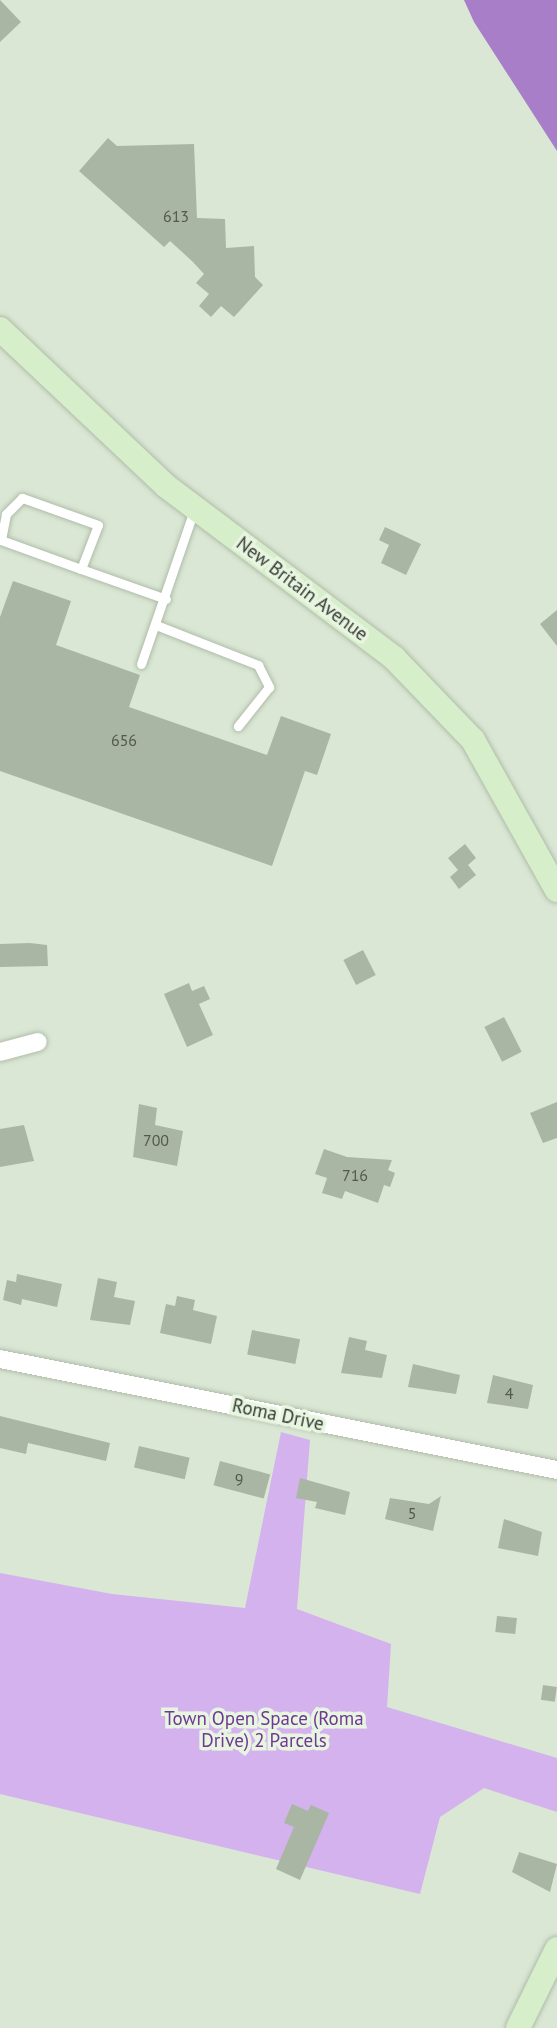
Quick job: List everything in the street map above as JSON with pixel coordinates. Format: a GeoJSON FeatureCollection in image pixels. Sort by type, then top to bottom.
{"type":"FeatureCollection","features":[{"type":"Feature","properties":{"kind":"street","name":"New Britain Avenue"},"geometry":{"type":"LineString","coordinates":[[0,329],[166,486],[394,658],[473,740],[557,890]]}},
{"type":"Feature","properties":{"kind":"street"},"geometry":{"type":"LineString","coordinates":[[0,1052],[38,1042]]}},
{"type":"Feature","properties":{"kind":"street","name":"Roma Drive"},"geometry":{"type":"LineString","coordinates":[[0,1359],[557,1470]]}},
{"type":"Feature","properties":{"kind":"street"},"geometry":{"type":"LineString","coordinates":[[518,2028],[557,1949]]}},
{"type":"Feature","properties":{"kind":"lane"},"geometry":{"type":"LineString","coordinates":[[81,569],[98,525],[22,498],[6,514],[1,540],[81,569],[166,599]]}},
{"type":"Feature","properties":{"kind":"lane"},"geometry":{"type":"LineString","coordinates":[[141,664],[166,599],[195,508]]}},
{"type":"Feature","properties":{"kind":"lane"},"geometry":{"type":"LineString","coordinates":[[156,625],[258,665],[269,687],[239,726]]}},
{"type":"Feature","properties":{"kind":"green space","name":"Town Open Space (Roma Drive) 2 Parcels"},"geometry":{"type":"Polygon","coordinates":[[[281,1432],[310,1440],[297,1609],[391,1644],[387,1707],[557,1758],[557,1812],[484,1788],[440,1817],[420,1894],[0,1794],[0,1573],[112,1594],[245,1608],[281,1432]]]}},
{"type":"Feature","properties":{"kind":"shaded area"},"geometry":{"type":"Polygon","coordinates":[[[464,0],[557,0],[557,151],[474,22],[464,0]]]}},
{"type":"Feature","properties":{"kind":"building"},"geometry":{"type":"Polygon","coordinates":[[[0,0],[21,22],[0,42],[0,0]]]}},
{"type":"Feature","properties":{"kind":"building"},"geometry":{"type":"Polygon","coordinates":[[[108,138],[117,146],[194,144],[197,218],[225,219],[226,248],[254,246],[255,277],[263,285],[234,317],[221,306],[211,317],[199,306],[209,294],[196,283],[204,274],[170,241],[164,247],[79,171],[108,138]]]}},
{"type":"Feature","properties":{"kind":"building"},"geometry":{"type":"Polygon","coordinates":[[[385,527],[421,544],[406,575],[381,563],[389,545],[379,540],[385,527]]]}},
{"type":"Feature","properties":{"kind":"building"},"geometry":{"type":"Polygon","coordinates":[[[13,581],[71,601],[56,645],[140,675],[129,707],[267,755],[281,716],[331,734],[317,775],[305,771],[272,866],[0,771],[0,617],[13,581]]]}},
{"type":"Feature","properties":{"kind":"building"},"geometry":{"type":"Polygon","coordinates":[[[557,610],[557,646],[540,624],[557,610]]]}},
{"type":"Feature","properties":{"kind":"building"},"geometry":{"type":"Polygon","coordinates":[[[465,844],[476,858],[468,865],[476,875],[459,889],[450,877],[458,870],[448,858],[465,844]]]}},
{"type":"Feature","properties":{"kind":"building"},"geometry":{"type":"Polygon","coordinates":[[[0,944],[47,945],[48,966],[0,967],[0,944]]]}},
{"type":"Feature","properties":{"kind":"building"},"geometry":{"type":"Polygon","coordinates":[[[363,950],[376,975],[356,985],[343,960],[363,950]]]}},
{"type":"Feature","properties":{"kind":"building"},"geometry":{"type":"Polygon","coordinates":[[[189,983],[192,991],[204,986],[210,999],[199,1004],[213,1035],[187,1047],[164,994],[189,983]]]}},
{"type":"Feature","properties":{"kind":"building"},"geometry":{"type":"Polygon","coordinates":[[[504,1017],[522,1052],[502,1062],[484,1027],[504,1017]]]}},
{"type":"Feature","properties":{"kind":"building"},"geometry":{"type":"Polygon","coordinates":[[[557,1102],[557,1138],[543,1143],[530,1113],[557,1102]]]}},
{"type":"Feature","properties":{"kind":"building"},"geometry":{"type":"Polygon","coordinates":[[[139,1104],[157,1108],[155,1125],[183,1131],[177,1166],[133,1157],[139,1104]]]}},
{"type":"Feature","properties":{"kind":"building"},"geometry":{"type":"Polygon","coordinates":[[[24,1125],[34,1161],[0,1167],[0,1129],[24,1125]]]}},
{"type":"Feature","properties":{"kind":"building"},"geometry":{"type":"Polygon","coordinates":[[[324,1149],[347,1157],[392,1160],[388,1170],[395,1173],[390,1187],[384,1185],[378,1203],[345,1191],[342,1199],[322,1193],[327,1178],[315,1174],[324,1149]]]}},
{"type":"Feature","properties":{"kind":"building"},"geometry":{"type":"Polygon","coordinates":[[[17,1274],[62,1284],[57,1307],[22,1299],[21,1305],[3,1300],[7,1280],[16,1282],[17,1274]]]}},
{"type":"Feature","properties":{"kind":"building"},"geometry":{"type":"Polygon","coordinates":[[[98,1278],[117,1282],[114,1297],[135,1301],[130,1325],[90,1320],[98,1278]]]}},
{"type":"Feature","properties":{"kind":"building"},"geometry":{"type":"Polygon","coordinates":[[[177,1296],[195,1300],[193,1310],[217,1316],[211,1344],[160,1333],[166,1304],[175,1306],[177,1296]]]}},
{"type":"Feature","properties":{"kind":"building"},"geometry":{"type":"Polygon","coordinates":[[[252,1330],[300,1339],[295,1364],[247,1355],[252,1330]]]}},
{"type":"Feature","properties":{"kind":"building"},"geometry":{"type":"Polygon","coordinates":[[[349,1337],[367,1341],[365,1350],[387,1355],[382,1378],[341,1373],[349,1337]]]}},
{"type":"Feature","properties":{"kind":"building"},"geometry":{"type":"Polygon","coordinates":[[[413,1364],[460,1375],[456,1394],[408,1387],[413,1364]]]}},
{"type":"Feature","properties":{"kind":"building"},"geometry":{"type":"Polygon","coordinates":[[[493,1375],[533,1385],[528,1409],[487,1403],[493,1375]]]}},
{"type":"Feature","properties":{"kind":"building"},"geometry":{"type":"Polygon","coordinates":[[[0,1416],[110,1443],[106,1461],[28,1443],[26,1454],[0,1448],[0,1416]]]}},
{"type":"Feature","properties":{"kind":"building"},"geometry":{"type":"Polygon","coordinates":[[[139,1446],[190,1458],[185,1479],[134,1467],[139,1446]]]}},
{"type":"Feature","properties":{"kind":"building"},"geometry":{"type":"Polygon","coordinates":[[[220,1461],[270,1474],[264,1499],[214,1485],[220,1461]]]}},
{"type":"Feature","properties":{"kind":"building"},"geometry":{"type":"Polygon","coordinates":[[[300,1478],[350,1492],[345,1515],[315,1508],[317,1502],[296,1498],[300,1478]]]}},
{"type":"Feature","properties":{"kind":"building"},"geometry":{"type":"Polygon","coordinates":[[[441,1496],[433,1531],[385,1519],[390,1498],[429,1504],[441,1496]]]}},
{"type":"Feature","properties":{"kind":"building"},"geometry":{"type":"Polygon","coordinates":[[[504,1519],[542,1532],[538,1556],[498,1548],[504,1519]]]}},
{"type":"Feature","properties":{"kind":"building"},"geometry":{"type":"Polygon","coordinates":[[[497,1616],[517,1618],[515,1634],[495,1632],[497,1616]]]}},
{"type":"Feature","properties":{"kind":"building"},"geometry":{"type":"Polygon","coordinates":[[[543,1685],[557,1687],[555,1702],[541,1700],[543,1685]]]}},
{"type":"Feature","properties":{"kind":"building"},"geometry":{"type":"Polygon","coordinates":[[[292,1804],[308,1811],[311,1805],[329,1813],[300,1880],[276,1869],[294,1827],[284,1823],[292,1804]]]}},
{"type":"Feature","properties":{"kind":"building"},"geometry":{"type":"Polygon","coordinates":[[[519,1852],[557,1864],[550,1892],[512,1872],[519,1852]]]}}]}
